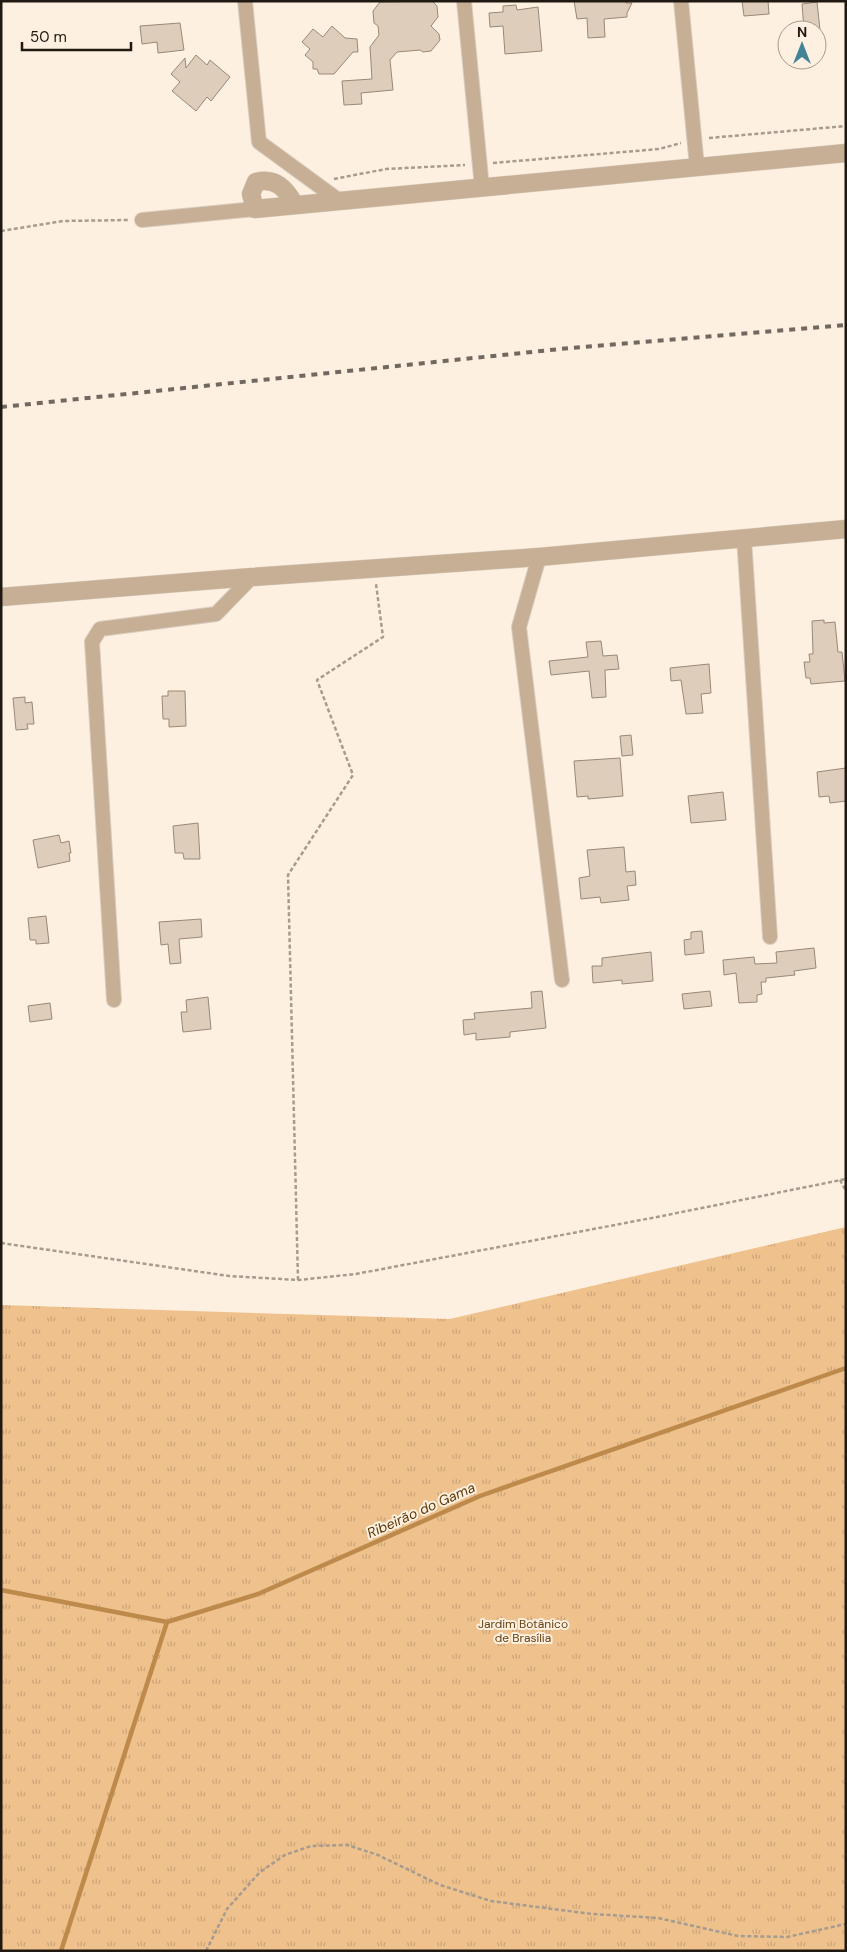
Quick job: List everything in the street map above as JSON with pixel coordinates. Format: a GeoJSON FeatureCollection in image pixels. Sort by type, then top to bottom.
{"type":"FeatureCollection","features":[{"type":"Feature","properties":{"kind":"street"},"geometry":{"type":"LineString","coordinates":[[245,1],[259,142],[341,202]]}},
{"type":"Feature","properties":{"kind":"street"},"geometry":{"type":"LineString","coordinates":[[464,1],[482,188]]}},
{"type":"Feature","properties":{"kind":"street"},"geometry":{"type":"LineString","coordinates":[[681,1],[697,167]]}},
{"type":"Feature","properties":{"kind":"street"},"geometry":{"type":"LineString","coordinates":[[142,220],[846,153]]}},
{"type":"Feature","properties":{"kind":"street"},"geometry":{"type":"LineString","coordinates":[[255,209],[251,194],[256,182],[266,180],[288,192],[295,206]]}},
{"type":"Feature","properties":{"kind":"street"},"geometry":{"type":"LineString","coordinates":[[1,597],[539,557],[846,529]]}},
{"type":"Feature","properties":{"kind":"street"},"geometry":{"type":"LineString","coordinates":[[744,538],[770,937]]}},
{"type":"Feature","properties":{"kind":"street"},"geometry":{"type":"LineString","coordinates":[[539,557],[520,627],[562,980]]}},
{"type":"Feature","properties":{"kind":"street"},"geometry":{"type":"LineString","coordinates":[[114,1000],[92,642],[100,629],[216,614],[252,577]]}},
{"type":"Feature","properties":{"kind":"path"},"geometry":{"type":"LineString","coordinates":[[316,183],[386,169],[480,165],[659,150],[694,139],[846,126]]}},
{"type":"Feature","properties":{"kind":"path"},"geometry":{"type":"LineString","coordinates":[[1,231],[63,221],[142,220]]}},
{"type":"Feature","properties":{"kind":"path"},"geometry":{"type":"LineString","coordinates":[[298,1280],[288,875],[353,775],[316,680],[383,637],[374,568]]}},
{"type":"Feature","properties":{"kind":"path"},"geometry":{"type":"LineString","coordinates":[[1,1243],[229,1276],[298,1280],[366,1273],[846,1179]]}},
{"type":"Feature","properties":{"kind":"path"},"geometry":{"type":"LineString","coordinates":[[840,1180],[846,1191]]}},
{"type":"Feature","properties":{"kind":"path"},"geometry":{"type":"LineString","coordinates":[[206,1951],[227,1909],[260,1872],[285,1855],[311,1846],[347,1845],[378,1855],[440,1885],[491,1901],[592,1914],[658,1918],[738,1936],[787,1937],[846,1924]]}},
{"type":"Feature","properties":{"kind":"green space","name":"Jardim Botânico de Brasília"},"geometry":{"type":"Polygon","coordinates":[[[846,1227],[846,1951],[1,1951],[1,1305],[450,1319],[846,1227]]]}},
{"type":"Feature","properties":{"kind":"building"},"geometry":{"type":"Polygon","coordinates":[[[432,1],[437,6],[438,17],[431,26],[439,34],[440,40],[431,51],[397,52],[390,60],[393,90],[361,93],[362,104],[344,105],[342,81],[372,79],[370,47],[379,35],[378,26],[374,23],[373,11],[380,2],[432,1]]]}},
{"type":"Feature","properties":{"kind":"building"},"geometry":{"type":"Polygon","coordinates":[[[574,1],[626,1],[626,3],[632,3],[627,17],[604,19],[605,37],[588,38],[587,18],[577,19],[574,1]]]}},
{"type":"Feature","properties":{"kind":"building"},"geometry":{"type":"Polygon","coordinates":[[[742,1],[768,1],[769,14],[744,16],[742,1]]]}},
{"type":"Feature","properties":{"kind":"building"},"geometry":{"type":"Polygon","coordinates":[[[817,2],[819,20],[803,20],[802,4],[817,2]]]}},
{"type":"Feature","properties":{"kind":"building"},"geometry":{"type":"Polygon","coordinates":[[[516,5],[517,10],[538,7],[542,51],[505,54],[503,26],[490,27],[489,13],[503,12],[503,6],[516,5]]]}},
{"type":"Feature","properties":{"kind":"building"},"geometry":{"type":"Polygon","coordinates":[[[180,23],[184,50],[158,53],[157,42],[142,44],[140,26],[180,23]]]}},
{"type":"Feature","properties":{"kind":"building"},"geometry":{"type":"Polygon","coordinates":[[[332,26],[345,38],[357,39],[358,52],[353,52],[334,74],[319,74],[317,69],[313,69],[313,62],[305,55],[310,49],[302,42],[313,29],[323,37],[332,26]]]}},
{"type":"Feature","properties":{"kind":"building"},"geometry":{"type":"Polygon","coordinates":[[[196,55],[207,65],[210,60],[230,77],[211,101],[207,97],[196,111],[172,91],[180,82],[171,74],[185,58],[186,68],[196,55]]]}},
{"type":"Feature","properties":{"kind":"building"},"geometry":{"type":"Polygon","coordinates":[[[824,620],[824,623],[835,622],[838,652],[842,652],[845,681],[811,684],[810,678],[806,678],[804,662],[810,662],[809,654],[813,654],[812,621],[824,620]]]}},
{"type":"Feature","properties":{"kind":"building"},"geometry":{"type":"Polygon","coordinates":[[[601,641],[603,656],[617,655],[619,669],[605,670],[606,697],[592,698],[589,671],[551,675],[549,661],[588,657],[586,642],[601,641]]]}},
{"type":"Feature","properties":{"kind":"building"},"geometry":{"type":"Polygon","coordinates":[[[709,664],[711,693],[701,694],[703,713],[686,714],[681,680],[671,681],[670,668],[709,664]]]}},
{"type":"Feature","properties":{"kind":"building"},"geometry":{"type":"Polygon","coordinates":[[[168,691],[185,691],[186,726],[169,727],[169,719],[163,719],[162,696],[168,696],[168,691]]]}},
{"type":"Feature","properties":{"kind":"building"},"geometry":{"type":"Polygon","coordinates":[[[25,697],[25,703],[32,702],[34,724],[27,724],[28,729],[16,730],[13,698],[25,697]]]}},
{"type":"Feature","properties":{"kind":"building"},"geometry":{"type":"Polygon","coordinates":[[[631,735],[633,755],[622,756],[620,736],[631,735]]]}},
{"type":"Feature","properties":{"kind":"building"},"geometry":{"type":"Polygon","coordinates":[[[620,758],[623,796],[588,799],[588,796],[577,797],[574,761],[620,758]]]}},
{"type":"Feature","properties":{"kind":"building"},"geometry":{"type":"Polygon","coordinates":[[[846,768],[846,801],[830,803],[829,796],[819,797],[817,772],[846,768]]]}},
{"type":"Feature","properties":{"kind":"building"},"geometry":{"type":"Polygon","coordinates":[[[723,792],[726,820],[691,823],[688,796],[723,792]]]}},
{"type":"Feature","properties":{"kind":"building"},"geometry":{"type":"Polygon","coordinates":[[[198,823],[200,859],[184,859],[183,853],[175,853],[173,826],[198,823]]]}},
{"type":"Feature","properties":{"kind":"building"},"geometry":{"type":"Polygon","coordinates":[[[59,835],[61,843],[69,841],[70,861],[38,868],[33,840],[59,835]]]}},
{"type":"Feature","properties":{"kind":"building"},"geometry":{"type":"Polygon","coordinates":[[[624,847],[626,872],[635,871],[636,885],[627,886],[629,900],[601,903],[600,897],[581,899],[579,878],[590,876],[587,850],[624,847]]]}},
{"type":"Feature","properties":{"kind":"building"},"geometry":{"type":"Polygon","coordinates":[[[46,916],[49,943],[36,944],[36,940],[30,940],[28,918],[46,916]]]}},
{"type":"Feature","properties":{"kind":"building"},"geometry":{"type":"Polygon","coordinates":[[[201,919],[202,937],[179,939],[181,963],[170,964],[168,944],[161,945],[159,922],[201,919]]]}},
{"type":"Feature","properties":{"kind":"building"},"geometry":{"type":"Polygon","coordinates":[[[702,931],[704,953],[685,955],[684,940],[691,939],[691,932],[702,931]]]}},
{"type":"Feature","properties":{"kind":"building"},"geometry":{"type":"Polygon","coordinates":[[[814,948],[816,968],[794,971],[795,975],[766,978],[766,982],[761,982],[762,994],[757,995],[757,1002],[739,1003],[736,973],[724,975],[723,960],[754,957],[755,964],[777,963],[776,952],[814,948]]]}},
{"type":"Feature","properties":{"kind":"building"},"geometry":{"type":"Polygon","coordinates":[[[651,952],[653,981],[622,984],[622,980],[593,983],[592,966],[602,966],[602,958],[651,952]]]}},
{"type":"Feature","properties":{"kind":"building"},"geometry":{"type":"Polygon","coordinates":[[[542,991],[546,1028],[510,1032],[510,1037],[476,1040],[476,1033],[464,1035],[463,1020],[475,1019],[474,1013],[532,1008],[531,992],[542,991]]]}},
{"type":"Feature","properties":{"kind":"building"},"geometry":{"type":"Polygon","coordinates":[[[710,991],[712,1006],[684,1009],[682,994],[710,991]]]}},
{"type":"Feature","properties":{"kind":"building"},"geometry":{"type":"Polygon","coordinates":[[[208,997],[211,1029],[183,1032],[181,1012],[187,1012],[186,1000],[208,997]]]}},
{"type":"Feature","properties":{"kind":"building"},"geometry":{"type":"Polygon","coordinates":[[[50,1003],[52,1019],[30,1022],[28,1006],[50,1003]]]}},
{"type":"Feature","properties":{"kind":"waterway","name":"Ribeirão do Gama"},"geometry":{"type":"LineString","coordinates":[[1,1590],[167,1622],[258,1594],[480,1496],[846,1368]]}},
{"type":"Feature","properties":{"kind":"waterway"},"geometry":{"type":"LineString","coordinates":[[61,1951],[167,1622]]}},
{"type":"Feature","properties":{"kind":"railway"},"geometry":{"type":"LineString","coordinates":[[1,407],[570,348],[846,325]]}}]}
